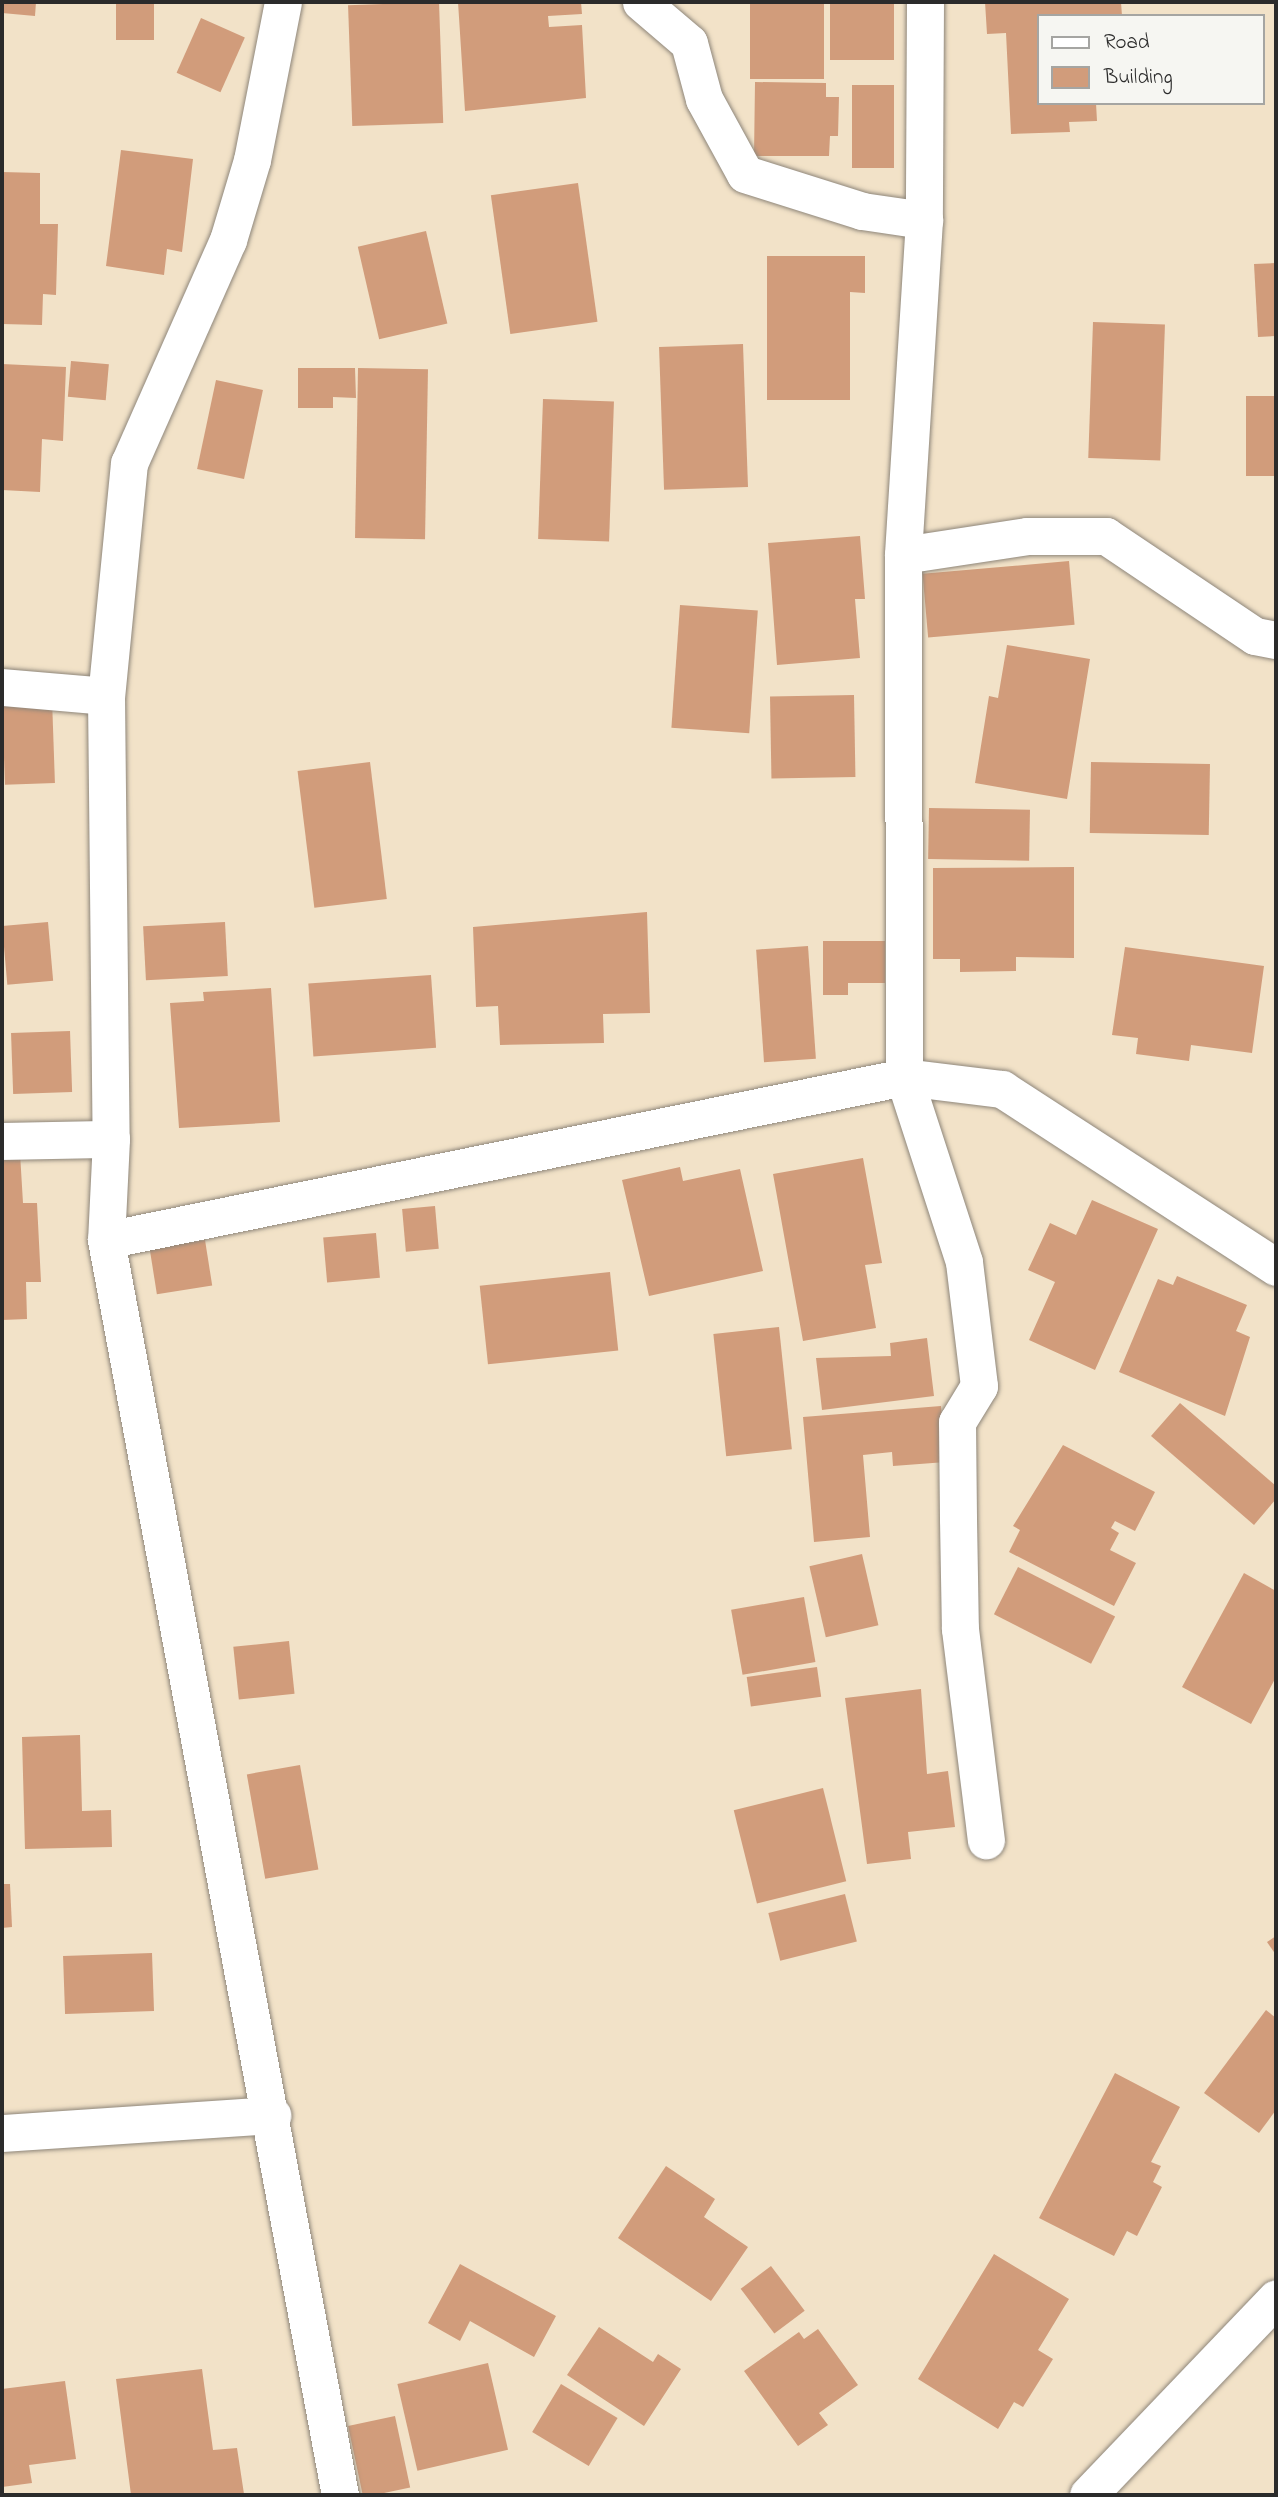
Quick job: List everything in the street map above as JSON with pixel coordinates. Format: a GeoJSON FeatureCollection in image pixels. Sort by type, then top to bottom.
{"type":"FeatureCollection","features":[{"type":"Feature","properties":{"kind":"street"},"geometry":{"type":"LineString","coordinates":[[284,2],[252,160],[228,240],[130,463],[106,695],[111,1139],[106,1240],[272,2115],[340,2495]]}},
{"type":"Feature","properties":{"kind":"street"},"geometry":{"type":"LineString","coordinates":[[641,2],[689,43],[704,99],[745,174],[862,211],[924,220]]}},
{"type":"Feature","properties":{"kind":"street"},"geometry":{"type":"LineString","coordinates":[[925,2],[924,220],[903,555],[904,1077],[964,1262],[979,1386],[957,1422],[958,1533],[960,1629],[986,1840]]}},
{"type":"Feature","properties":{"kind":"street"},"geometry":{"type":"LineString","coordinates":[[903,555],[1027,536],[1106,536],[1255,636],[1276,640]]}},
{"type":"Feature","properties":{"kind":"street"},"geometry":{"type":"LineString","coordinates":[[2,687],[106,695]]}},
{"type":"Feature","properties":{"kind":"street"},"geometry":{"type":"LineString","coordinates":[[106,1240],[904,1077],[1002,1089],[1276,1267]]}},
{"type":"Feature","properties":{"kind":"street"},"geometry":{"type":"LineString","coordinates":[[2,1141],[111,1139]]}},
{"type":"Feature","properties":{"kind":"street"},"geometry":{"type":"LineString","coordinates":[[2,2133],[272,2115]]}},
{"type":"Feature","properties":{"kind":"street"},"geometry":{"type":"LineString","coordinates":[[1088,2495],[1276,2298]]}},
{"type":"Feature","properties":{"kind":"building"},"geometry":{"type":"Polygon","coordinates":[[[2,2],[36,2],[35,16],[2,13],[2,2]]]}},
{"type":"Feature","properties":{"kind":"building"},"geometry":{"type":"Polygon","coordinates":[[[116,2],[154,2],[154,40],[116,40],[116,2]]]}},
{"type":"Feature","properties":{"kind":"building"},"geometry":{"type":"Polygon","coordinates":[[[439,2],[443,123],[352,126],[348,5],[439,2]]]}},
{"type":"Feature","properties":{"kind":"building"},"geometry":{"type":"Polygon","coordinates":[[[458,2],[581,2],[582,14],[548,16],[549,27],[582,25],[586,98],[465,111],[458,2]]]}},
{"type":"Feature","properties":{"kind":"building"},"geometry":{"type":"Polygon","coordinates":[[[750,2],[824,2],[824,79],[750,79],[750,2]]]}},
{"type":"Feature","properties":{"kind":"building"},"geometry":{"type":"Polygon","coordinates":[[[830,2],[894,2],[894,60],[830,60],[830,2]]]}},
{"type":"Feature","properties":{"kind":"building"},"geometry":{"type":"Polygon","coordinates":[[[985,2],[1121,2],[1122,14],[1036,14],[1036,105],[1096,105],[1097,121],[1069,122],[1070,132],[1011,134],[1006,33],[987,34],[985,2]]]}},
{"type":"Feature","properties":{"kind":"building"},"geometry":{"type":"Polygon","coordinates":[[[201,18],[245,38],[220,92],[177,73],[201,18]]]}},
{"type":"Feature","properties":{"kind":"building"},"geometry":{"type":"Polygon","coordinates":[[[755,82],[826,83],[826,97],[839,97],[838,136],[830,136],[829,156],[754,156],[755,82]]]}},
{"type":"Feature","properties":{"kind":"building"},"geometry":{"type":"Polygon","coordinates":[[[852,85],[894,85],[894,168],[852,168],[852,85]]]}},
{"type":"Feature","properties":{"kind":"building"},"geometry":{"type":"Polygon","coordinates":[[[121,150],[193,159],[182,252],[167,249],[164,275],[106,266],[121,150]]]}},
{"type":"Feature","properties":{"kind":"building"},"geometry":{"type":"Polygon","coordinates":[[[2,172],[40,173],[40,224],[58,224],[56,295],[43,294],[42,325],[2,324],[2,172]]]}},
{"type":"Feature","properties":{"kind":"building"},"geometry":{"type":"Polygon","coordinates":[[[578,183],[597,322],[510,334],[491,195],[578,183]]]}},
{"type":"Feature","properties":{"kind":"building"},"geometry":{"type":"Polygon","coordinates":[[[426,231],[447,324],[379,339],[358,247],[426,231]]]}},
{"type":"Feature","properties":{"kind":"building"},"geometry":{"type":"Polygon","coordinates":[[[767,256],[865,256],[865,293],[850,292],[850,400],[767,400],[767,256]]]}},
{"type":"Feature","properties":{"kind":"building"},"geometry":{"type":"Polygon","coordinates":[[[1276,263],[1276,336],[1258,337],[1254,264],[1276,263]]]}},
{"type":"Feature","properties":{"kind":"building"},"geometry":{"type":"Polygon","coordinates":[[[1093,322],[1165,325],[1160,460],[1088,458],[1093,322]]]}},
{"type":"Feature","properties":{"kind":"building"},"geometry":{"type":"Polygon","coordinates":[[[743,344],[748,487],[664,490],[659,347],[743,344]]]}},
{"type":"Feature","properties":{"kind":"building"},"geometry":{"type":"Polygon","coordinates":[[[71,361],[109,364],[106,400],[68,397],[71,361]]]}},
{"type":"Feature","properties":{"kind":"building"},"geometry":{"type":"Polygon","coordinates":[[[2,364],[66,367],[63,441],[42,439],[40,492],[2,490],[2,364]]]}},
{"type":"Feature","properties":{"kind":"building"},"geometry":{"type":"Polygon","coordinates":[[[298,368],[355,368],[356,398],[333,397],[333,408],[298,408],[298,368]]]}},
{"type":"Feature","properties":{"kind":"building"},"geometry":{"type":"Polygon","coordinates":[[[358,368],[428,369],[425,539],[355,538],[358,368]]]}},
{"type":"Feature","properties":{"kind":"building"},"geometry":{"type":"Polygon","coordinates":[[[216,380],[263,390],[244,479],[197,469],[216,380]]]}},
{"type":"Feature","properties":{"kind":"building"},"geometry":{"type":"Polygon","coordinates":[[[1246,396],[1276,396],[1276,476],[1246,476],[1246,396]]]}},
{"type":"Feature","properties":{"kind":"building"},"geometry":{"type":"Polygon","coordinates":[[[543,399],[614,401],[609,541],[538,539],[543,399]]]}},
{"type":"Feature","properties":{"kind":"building"},"geometry":{"type":"Polygon","coordinates":[[[860,536],[865,599],[855,599],[860,658],[777,665],[768,543],[860,536]]]}},
{"type":"Feature","properties":{"kind":"building"},"geometry":{"type":"Polygon","coordinates":[[[1069,561],[1075,625],[928,638],[923,574],[1069,561]]]}},
{"type":"Feature","properties":{"kind":"building"},"geometry":{"type":"Polygon","coordinates":[[[680,605],[758,610],[749,733],[671,728],[680,605]]]}},
{"type":"Feature","properties":{"kind":"building"},"geometry":{"type":"Polygon","coordinates":[[[1007,645],[1090,659],[1067,799],[975,783],[989,696],[998,698],[1007,645]]]}},
{"type":"Feature","properties":{"kind":"building"},"geometry":{"type":"Polygon","coordinates":[[[854,695],[855,777],[771,778],[770,696],[854,695]]]}},
{"type":"Feature","properties":{"kind":"building"},"geometry":{"type":"Polygon","coordinates":[[[52,699],[55,783],[5,785],[2,701],[52,699]]]}},
{"type":"Feature","properties":{"kind":"building"},"geometry":{"type":"Polygon","coordinates":[[[370,762],[387,899],[314,908],[298,771],[370,762]]]}},
{"type":"Feature","properties":{"kind":"building"},"geometry":{"type":"Polygon","coordinates":[[[1091,762],[1210,764],[1209,835],[1090,833],[1091,762]]]}},
{"type":"Feature","properties":{"kind":"building"},"geometry":{"type":"Polygon","coordinates":[[[929,808],[1030,810],[1029,861],[928,859],[929,808]]]}},
{"type":"Feature","properties":{"kind":"building"},"geometry":{"type":"Polygon","coordinates":[[[1074,867],[1074,958],[1016,957],[1016,971],[960,972],[960,959],[933,959],[933,868],[1074,867]]]}},
{"type":"Feature","properties":{"kind":"building"},"geometry":{"type":"Polygon","coordinates":[[[647,912],[650,1013],[603,1014],[604,1043],[500,1045],[498,1006],[476,1007],[473,927],[647,912]]]}},
{"type":"Feature","properties":{"kind":"building"},"geometry":{"type":"Polygon","coordinates":[[[48,922],[53,981],[7,985],[2,926],[48,922]]]}},
{"type":"Feature","properties":{"kind":"building"},"geometry":{"type":"Polygon","coordinates":[[[225,922],[228,976],[146,980],[143,926],[225,922]]]}},
{"type":"Feature","properties":{"kind":"building"},"geometry":{"type":"Polygon","coordinates":[[[823,941],[885,941],[885,983],[848,983],[848,995],[823,995],[823,941]]]}},
{"type":"Feature","properties":{"kind":"building"},"geometry":{"type":"Polygon","coordinates":[[[808,946],[816,1059],[764,1062],[756,950],[808,946]]]}},
{"type":"Feature","properties":{"kind":"building"},"geometry":{"type":"Polygon","coordinates":[[[1125,947],[1264,966],[1252,1053],[1191,1045],[1189,1061],[1136,1054],[1138,1038],[1112,1035],[1125,947]]]}},
{"type":"Feature","properties":{"kind":"building"},"geometry":{"type":"Polygon","coordinates":[[[431,975],[436,1048],[313,1056],[308,984],[431,975]]]}},
{"type":"Feature","properties":{"kind":"building"},"geometry":{"type":"Polygon","coordinates":[[[271,988],[280,1122],[179,1128],[170,1003],[204,1001],[203,992],[271,988]]]}},
{"type":"Feature","properties":{"kind":"building"},"geometry":{"type":"Polygon","coordinates":[[[70,1031],[72,1092],[13,1094],[11,1033],[70,1031]]]}},
{"type":"Feature","properties":{"kind":"building"},"geometry":{"type":"Polygon","coordinates":[[[20,1153],[23,1203],[37,1203],[41,1282],[26,1282],[27,1319],[2,1320],[2,1154],[20,1153]]]}},
{"type":"Feature","properties":{"kind":"building"},"geometry":{"type":"Polygon","coordinates":[[[863,1158],[882,1263],[865,1265],[876,1328],[803,1341],[773,1174],[863,1158]]]}},
{"type":"Feature","properties":{"kind":"building"},"geometry":{"type":"Polygon","coordinates":[[[680,1167],[683,1181],[740,1169],[763,1271],[649,1296],[622,1180],[680,1167]]]}},
{"type":"Feature","properties":{"kind":"building"},"geometry":{"type":"Polygon","coordinates":[[[1092,1200],[1158,1229],[1095,1370],[1029,1340],[1055,1282],[1028,1270],[1050,1223],[1076,1235],[1092,1200]]]}},
{"type":"Feature","properties":{"kind":"building"},"geometry":{"type":"Polygon","coordinates":[[[435,1206],[439,1249],[406,1252],[402,1209],[435,1206]]]}},
{"type":"Feature","properties":{"kind":"building"},"geometry":{"type":"Polygon","coordinates":[[[376,1233],[380,1278],[327,1282],[323,1238],[376,1233]]]}},
{"type":"Feature","properties":{"kind":"building"},"geometry":{"type":"Polygon","coordinates":[[[205,1240],[212,1285],[157,1294],[150,1249],[205,1240]]]}},
{"type":"Feature","properties":{"kind":"building"},"geometry":{"type":"Polygon","coordinates":[[[610,1272],[618,1351],[488,1364],[480,1286],[610,1272]]]}},
{"type":"Feature","properties":{"kind":"building"},"geometry":{"type":"Polygon","coordinates":[[[1177,1276],[1247,1305],[1236,1331],[1250,1337],[1225,1416],[1119,1372],[1158,1279],[1173,1285],[1177,1276]]]}},
{"type":"Feature","properties":{"kind":"building"},"geometry":{"type":"Polygon","coordinates":[[[779,1327],[792,1449],[726,1456],[713,1334],[779,1327]]]}},
{"type":"Feature","properties":{"kind":"building"},"geometry":{"type":"Polygon","coordinates":[[[927,1338],[934,1396],[822,1410],[816,1358],[891,1356],[890,1343],[927,1338]]]}},
{"type":"Feature","properties":{"kind":"building"},"geometry":{"type":"Polygon","coordinates":[[[1180,1403],[1276,1486],[1276,1499],[1254,1525],[1151,1436],[1180,1403]]]}},
{"type":"Feature","properties":{"kind":"building"},"geometry":{"type":"Polygon","coordinates":[[[941,1406],[946,1462],[893,1466],[892,1452],[863,1455],[870,1537],[814,1542],[803,1417],[941,1406]]]}},
{"type":"Feature","properties":{"kind":"building"},"geometry":{"type":"Polygon","coordinates":[[[1063,1445],[1155,1492],[1135,1531],[1115,1521],[1111,1528],[1119,1533],[1110,1550],[1136,1563],[1114,1606],[1009,1552],[1020,1530],[1013,1526],[1063,1445]]]}},
{"type":"Feature","properties":{"kind":"building"},"geometry":{"type":"Polygon","coordinates":[[[862,1554],[878,1625],[826,1637],[809,1566],[862,1554]]]}},
{"type":"Feature","properties":{"kind":"building"},"geometry":{"type":"Polygon","coordinates":[[[1018,1567],[1115,1616],[1091,1664],[994,1614],[1018,1567]]]}},
{"type":"Feature","properties":{"kind":"building"},"geometry":{"type":"Polygon","coordinates":[[[1244,1573],[1276,1591],[1276,1677],[1251,1724],[1182,1687],[1244,1573]]]}},
{"type":"Feature","properties":{"kind":"building"},"geometry":{"type":"Polygon","coordinates":[[[804,1597],[815,1662],[743,1675],[731,1610],[804,1597]]]}},
{"type":"Feature","properties":{"kind":"building"},"geometry":{"type":"Polygon","coordinates":[[[289,1641],[295,1694],[239,1700],[233,1647],[289,1641]]]}},
{"type":"Feature","properties":{"kind":"building"},"geometry":{"type":"Polygon","coordinates":[[[817,1667],[821,1697],[751,1707],[747,1677],[817,1667]]]}},
{"type":"Feature","properties":{"kind":"building"},"geometry":{"type":"Polygon","coordinates":[[[921,1689],[927,1774],[948,1771],[955,1827],[908,1832],[911,1859],[867,1864],[845,1698],[921,1689]]]}},
{"type":"Feature","properties":{"kind":"building"},"geometry":{"type":"Polygon","coordinates":[[[80,1735],[82,1811],[111,1810],[112,1847],[25,1849],[22,1737],[80,1735]]]}},
{"type":"Feature","properties":{"kind":"building"},"geometry":{"type":"Polygon","coordinates":[[[300,1765],[318,1869],[265,1879],[247,1774],[300,1765]]]}},
{"type":"Feature","properties":{"kind":"building"},"geometry":{"type":"Polygon","coordinates":[[[823,1788],[846,1881],[757,1903],[734,1810],[823,1788]]]}},
{"type":"Feature","properties":{"kind":"building"},"geometry":{"type":"Polygon","coordinates":[[[2,1884],[10,1884],[12,1927],[2,1928],[2,1884]]]}},
{"type":"Feature","properties":{"kind":"building"},"geometry":{"type":"Polygon","coordinates":[[[845,1894],[857,1942],[780,1961],[768,1913],[845,1894]]]}},
{"type":"Feature","properties":{"kind":"building"},"geometry":{"type":"Polygon","coordinates":[[[1276,1936],[1276,1955],[1267,1942],[1276,1936]]]}},
{"type":"Feature","properties":{"kind":"building"},"geometry":{"type":"Polygon","coordinates":[[[152,1953],[154,2011],[65,2014],[63,1956],[152,1953]]]}},
{"type":"Feature","properties":{"kind":"building"},"geometry":{"type":"Polygon","coordinates":[[[1266,2010],[1276,2018],[1276,2110],[1259,2133],[1204,2093],[1266,2010]]]}},
{"type":"Feature","properties":{"kind":"building"},"geometry":{"type":"Polygon","coordinates":[[[1115,2073],[1180,2107],[1151,2162],[1161,2166],[1153,2182],[1162,2187],[1137,2236],[1127,2231],[1114,2256],[1039,2218],[1115,2073]]]}},
{"type":"Feature","properties":{"kind":"building"},"geometry":{"type":"Polygon","coordinates":[[[666,2166],[715,2199],[704,2217],[748,2247],[711,2301],[618,2238],[666,2166]]]}},
{"type":"Feature","properties":{"kind":"building"},"geometry":{"type":"Polygon","coordinates":[[[994,2254],[1069,2299],[1038,2350],[1053,2359],[1023,2407],[1014,2402],[998,2429],[918,2379],[994,2254]]]}},
{"type":"Feature","properties":{"kind":"building"},"geometry":{"type":"Polygon","coordinates":[[[460,2264],[556,2316],[534,2357],[470,2321],[460,2341],[428,2323],[460,2264]]]}},
{"type":"Feature","properties":{"kind":"building"},"geometry":{"type":"Polygon","coordinates":[[[771,2266],[805,2311],[774,2334],[741,2289],[771,2266]]]}},
{"type":"Feature","properties":{"kind":"building"},"geometry":{"type":"Polygon","coordinates":[[[599,2327],[653,2362],[658,2354],[681,2369],[644,2426],[567,2375],[599,2327]]]}},
{"type":"Feature","properties":{"kind":"building"},"geometry":{"type":"Polygon","coordinates":[[[818,2329],[858,2385],[819,2413],[828,2425],[798,2446],[744,2371],[799,2332],[804,2339],[818,2329]]]}},
{"type":"Feature","properties":{"kind":"building"},"geometry":{"type":"Polygon","coordinates":[[[488,2363],[508,2450],[417,2471],[397,2384],[488,2363]]]}},
{"type":"Feature","properties":{"kind":"building"},"geometry":{"type":"Polygon","coordinates":[[[202,2369],[213,2450],[237,2448],[244,2494],[131,2495],[116,2379],[202,2369]]]}},
{"type":"Feature","properties":{"kind":"building"},"geometry":{"type":"Polygon","coordinates":[[[65,2381],[76,2459],[29,2465],[32,2483],[2,2487],[2,2389],[65,2381]]]}},
{"type":"Feature","properties":{"kind":"building"},"geometry":{"type":"Polygon","coordinates":[[[561,2384],[618,2418],[589,2466],[532,2432],[561,2384]]]}},
{"type":"Feature","properties":{"kind":"building"},"geometry":{"type":"Polygon","coordinates":[[[395,2416],[410,2487],[363,2495],[348,2426],[395,2416]]]}}]}
